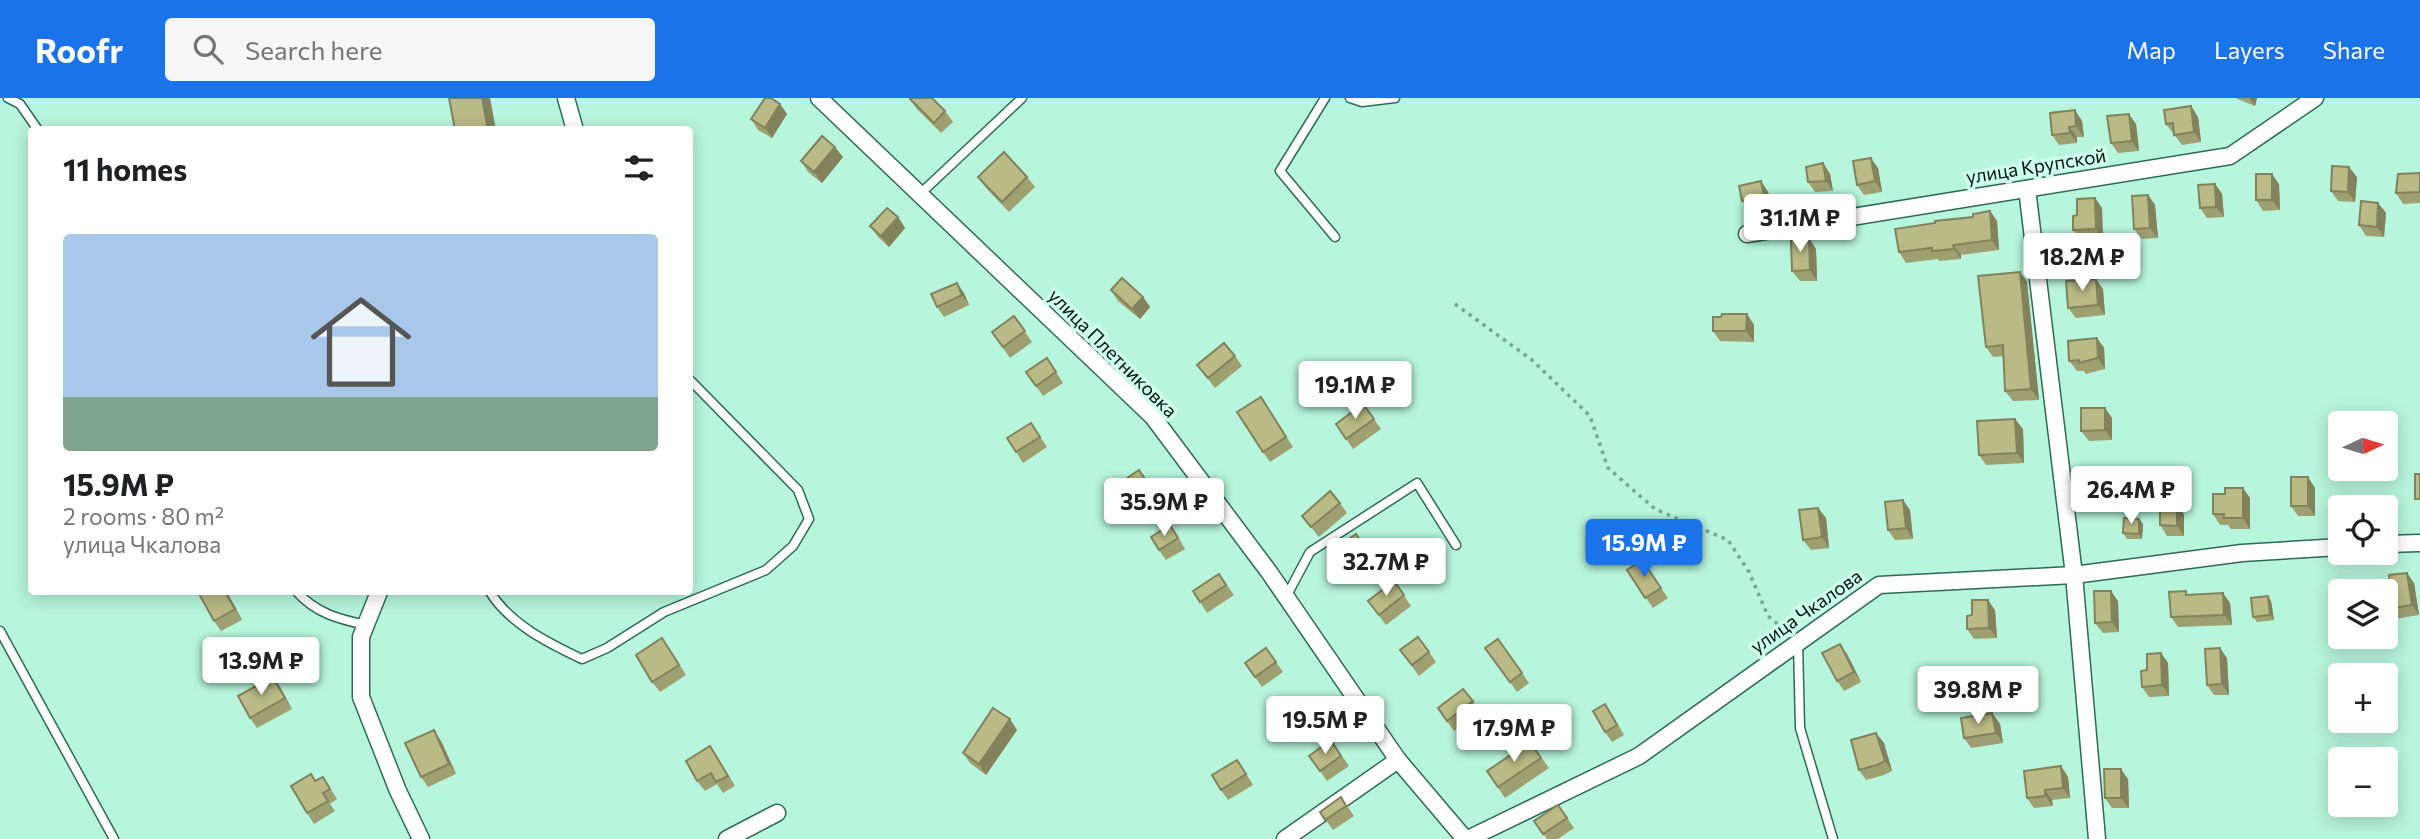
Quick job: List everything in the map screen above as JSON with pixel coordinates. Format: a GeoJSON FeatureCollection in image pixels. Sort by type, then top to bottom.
{"type":"FeatureCollection","features":[{"type":"Feature","properties":{"kind":"street"},"geometry":{"type":"LineString","coordinates":[[566,98],[574,126]]}},
{"type":"Feature","properties":{"kind":"street","name":"улица Плетниковка"},"geometry":{"type":"LineString","coordinates":[[819,98],[1153,417],[1286,597],[1398,760],[1466,839]]}},
{"type":"Feature","properties":{"kind":"street","name":"улица Крупской"},"geometry":{"type":"LineString","coordinates":[[1748,234],[2230,156],[2315,98]]}},
{"type":"Feature","properties":{"kind":"street"},"geometry":{"type":"LineString","coordinates":[[2026,189],[2074,575],[2097,839]]}},
{"type":"Feature","properties":{"kind":"street"},"geometry":{"type":"LineString","coordinates":[[2398,544],[2420,543]]}},
{"type":"Feature","properties":{"kind":"street","name":"улица Чкалова"},"geometry":{"type":"LineString","coordinates":[[1466,839],[1639,756],[1879,584],[2074,575],[2242,553],[2328,548]]}},
{"type":"Feature","properties":{"kind":"street"},"geometry":{"type":"LineString","coordinates":[[378,595],[360,637],[361,697],[398,791],[421,839]]}},
{"type":"Feature","properties":{"kind":"street"},"geometry":{"type":"LineString","coordinates":[[1285,839],[1398,760]]}},
{"type":"Feature","properties":{"kind":"street"},"geometry":{"type":"LineString","coordinates":[[727,839],[777,813]]}},
{"type":"Feature","properties":{"kind":"lane"},"geometry":{"type":"LineString","coordinates":[[8,98],[20,104],[35,126]]}},
{"type":"Feature","properties":{"kind":"lane"},"geometry":{"type":"LineString","coordinates":[[920,194],[1022,98]]}},
{"type":"Feature","properties":{"kind":"lane"},"geometry":{"type":"LineString","coordinates":[[1325,98],[1280,171],[1335,237]]}},
{"type":"Feature","properties":{"kind":"lane"},"geometry":{"type":"LineString","coordinates":[[1350,98],[1362,102],[1395,98]]}},
{"type":"Feature","properties":{"kind":"lane"},"geometry":{"type":"LineString","coordinates":[[492,595],[497,603],[540,639],[582,659],[607,648],[664,612],[766,570],[793,546],[809,519],[799,490],[693,383]]}},
{"type":"Feature","properties":{"kind":"lane"},"geometry":{"type":"LineString","coordinates":[[1286,597],[1310,552],[1417,483],[1456,545]]}},
{"type":"Feature","properties":{"kind":"lane"},"geometry":{"type":"LineString","coordinates":[[300,595],[332,618],[366,625]]}},
{"type":"Feature","properties":{"kind":"lane"},"geometry":{"type":"LineString","coordinates":[[0,631],[114,839]]}},
{"type":"Feature","properties":{"kind":"lane"},"geometry":{"type":"LineString","coordinates":[[1798,642],[1800,728],[1833,839]]}},
{"type":"Feature","properties":{"kind":"path"},"geometry":{"type":"LineString","coordinates":[[1455,304],[1532,360],[1590,416],[1608,468],[1655,509],[1728,540],[1749,572],[1768,616],[1798,642]]}},
{"type":"Feature","properties":{"kind":"building"},"geometry":{"type":"Polygon","coordinates":[[[449,98],[482,98],[487,126],[454,126],[449,98]]]}},
{"type":"Feature","properties":{"kind":"building"},"geometry":{"type":"Polygon","coordinates":[[[765,98],[771,98],[780,104],[765,128],[751,119],[765,98]]]}},
{"type":"Feature","properties":{"kind":"building"},"geometry":{"type":"Polygon","coordinates":[[[911,98],[932,98],[945,111],[934,123],[911,98]]]}},
{"type":"Feature","properties":{"kind":"building"},"geometry":{"type":"Polygon","coordinates":[[[2191,106],[2194,132],[2174,135],[2173,123],[2166,124],[2164,110],[2191,106]]]}},
{"type":"Feature","properties":{"kind":"building"},"geometry":{"type":"Polygon","coordinates":[[[2075,110],[2076,126],[2069,127],[2070,133],[2052,135],[2050,113],[2075,110]]]}},
{"type":"Feature","properties":{"kind":"building"},"geometry":{"type":"Polygon","coordinates":[[[2129,114],[2132,141],[2111,143],[2107,116],[2129,114]]]}},
{"type":"Feature","properties":{"kind":"building"},"geometry":{"type":"Polygon","coordinates":[[[822,136],[835,147],[814,172],[801,161],[822,136]]]}},
{"type":"Feature","properties":{"kind":"building"},"geometry":{"type":"Polygon","coordinates":[[[1004,152],[1027,177],[1002,202],[978,177],[1004,152]]]}},
{"type":"Feature","properties":{"kind":"building"},"geometry":{"type":"Polygon","coordinates":[[[1871,158],[1875,181],[1857,185],[1853,161],[1871,158]]]}},
{"type":"Feature","properties":{"kind":"building"},"geometry":{"type":"Polygon","coordinates":[[[1823,163],[1826,181],[1808,182],[1806,167],[1823,163]]]}},
{"type":"Feature","properties":{"kind":"building"},"geometry":{"type":"Polygon","coordinates":[[[2332,166],[2349,167],[2348,192],[2331,191],[2332,166]]]}},
{"type":"Feature","properties":{"kind":"building"},"geometry":{"type":"Polygon","coordinates":[[[2420,173],[2420,192],[2396,193],[2398,174],[2420,173]]]}},
{"type":"Feature","properties":{"kind":"building"},"geometry":{"type":"Polygon","coordinates":[[[2256,174],[2272,174],[2272,200],[2256,200],[2256,174]]]}},
{"type":"Feature","properties":{"kind":"building"},"geometry":{"type":"Polygon","coordinates":[[[1761,181],[1766,207],[1749,211],[1746,200],[1742,201],[1739,186],[1761,181]]]}},
{"type":"Feature","properties":{"kind":"building"},"geometry":{"type":"Polygon","coordinates":[[[2215,184],[2216,207],[2200,208],[2198,185],[2215,184]]]}},
{"type":"Feature","properties":{"kind":"building"},"geometry":{"type":"Polygon","coordinates":[[[2148,195],[2150,228],[2134,229],[2132,196],[2148,195]]]}},
{"type":"Feature","properties":{"kind":"building"},"geometry":{"type":"Polygon","coordinates":[[[2095,198],[2096,229],[2073,230],[2077,199],[2095,198]]]}},
{"type":"Feature","properties":{"kind":"building"},"geometry":{"type":"Polygon","coordinates":[[[2361,201],[2378,203],[2377,227],[2359,225],[2361,201]]]}},
{"type":"Feature","properties":{"kind":"building"},"geometry":{"type":"Polygon","coordinates":[[[887,208],[898,217],[881,236],[870,226],[887,208]]]}},
{"type":"Feature","properties":{"kind":"building"},"geometry":{"type":"Polygon","coordinates":[[[1990,211],[1992,240],[1953,245],[1954,249],[1932,251],[1932,248],[1899,252],[1895,229],[1973,217],[1973,214],[1990,211]]]}},
{"type":"Feature","properties":{"kind":"building"},"geometry":{"type":"Polygon","coordinates":[[[1809,238],[1810,270],[1792,271],[1791,239],[1809,238]]]}},
{"type":"Feature","properties":{"kind":"building"},"geometry":{"type":"Polygon","coordinates":[[[2020,272],[2031,389],[2005,391],[2003,345],[1986,347],[1978,276],[2020,272]]]}},
{"type":"Feature","properties":{"kind":"building"},"geometry":{"type":"Polygon","coordinates":[[[1122,278],[1143,297],[1132,309],[1111,290],[1122,278]]]}},
{"type":"Feature","properties":{"kind":"building"},"geometry":{"type":"Polygon","coordinates":[[[2096,279],[2098,305],[2068,308],[2066,281],[2096,279]]]}},
{"type":"Feature","properties":{"kind":"building"},"geometry":{"type":"Polygon","coordinates":[[[957,283],[962,295],[937,307],[931,294],[957,283]]]}},
{"type":"Feature","properties":{"kind":"building"},"geometry":{"type":"Polygon","coordinates":[[[1722,314],[1747,314],[1746,331],[1713,331],[1713,317],[1721,317],[1722,314]]]}},
{"type":"Feature","properties":{"kind":"building"},"geometry":{"type":"Polygon","coordinates":[[[1014,316],[1025,331],[1003,347],[992,332],[1014,316]]]}},
{"type":"Feature","properties":{"kind":"building"},"geometry":{"type":"Polygon","coordinates":[[[2097,338],[2098,358],[2079,363],[2079,360],[2069,361],[2068,341],[2097,338]]]}},
{"type":"Feature","properties":{"kind":"building"},"geometry":{"type":"Polygon","coordinates":[[[1224,343],[1235,356],[1208,378],[1197,365],[1224,343]]]}},
{"type":"Feature","properties":{"kind":"building"},"geometry":{"type":"Polygon","coordinates":[[[1047,358],[1056,372],[1036,386],[1026,372],[1047,358]]]}},
{"type":"Feature","properties":{"kind":"building"},"geometry":{"type":"Polygon","coordinates":[[[1261,397],[1286,437],[1263,452],[1237,412],[1261,397]]]}},
{"type":"Feature","properties":{"kind":"building"},"geometry":{"type":"Polygon","coordinates":[[[1363,404],[1374,419],[1346,439],[1336,424],[1363,404]]]}},
{"type":"Feature","properties":{"kind":"building"},"geometry":{"type":"Polygon","coordinates":[[[2081,408],[2105,408],[2105,430],[2081,431],[2081,408]]]}},
{"type":"Feature","properties":{"kind":"building"},"geometry":{"type":"Polygon","coordinates":[[[2015,419],[2017,453],[1979,455],[1977,421],[2015,419]]]}},
{"type":"Feature","properties":{"kind":"building"},"geometry":{"type":"Polygon","coordinates":[[[1031,423],[1040,437],[1016,452],[1007,438],[1031,423]]]}},
{"type":"Feature","properties":{"kind":"building"},"geometry":{"type":"Polygon","coordinates":[[[1139,470],[1149,485],[1130,497],[1120,483],[1139,470]]]}},
{"type":"Feature","properties":{"kind":"building"},"geometry":{"type":"Polygon","coordinates":[[[2415,474],[2420,474],[2420,499],[2415,499],[2415,474]]]}},
{"type":"Feature","properties":{"kind":"building"},"geometry":{"type":"Polygon","coordinates":[[[2291,477],[2308,477],[2308,506],[2291,506],[2291,477]]]}},
{"type":"Feature","properties":{"kind":"building"},"geometry":{"type":"Polygon","coordinates":[[[2225,488],[2243,488],[2243,518],[2224,518],[2224,514],[2213,514],[2213,494],[2225,494],[2225,488]]]}},
{"type":"Feature","properties":{"kind":"building"},"geometry":{"type":"Polygon","coordinates":[[[1330,491],[1340,503],[1311,527],[1302,516],[1330,491]]]}},
{"type":"Feature","properties":{"kind":"building"},"geometry":{"type":"Polygon","coordinates":[[[1903,500],[1906,528],[1888,530],[1885,502],[1903,500]]]}},
{"type":"Feature","properties":{"kind":"building"},"geometry":{"type":"Polygon","coordinates":[[[2160,504],[2177,504],[2177,526],[2160,525],[2160,504]]]}},
{"type":"Feature","properties":{"kind":"building"},"geometry":{"type":"Polygon","coordinates":[[[1818,508],[1822,537],[1803,540],[1799,510],[1818,508]]]}},
{"type":"Feature","properties":{"kind":"building"},"geometry":{"type":"Polygon","coordinates":[[[2124,518],[2139,519],[2139,534],[2123,533],[2124,518]]]}},
{"type":"Feature","properties":{"kind":"building"},"geometry":{"type":"Polygon","coordinates":[[[1170,525],[1178,538],[1159,550],[1151,537],[1170,525]]]}},
{"type":"Feature","properties":{"kind":"building"},"geometry":{"type":"Polygon","coordinates":[[[1356,534],[1365,547],[1340,566],[1330,553],[1356,534]]]}},
{"type":"Feature","properties":{"kind":"building"},"geometry":{"type":"Polygon","coordinates":[[[1642,560],[1661,588],[1645,598],[1627,570],[1642,560]]]}},
{"type":"Feature","properties":{"kind":"building"},"geometry":{"type":"Polygon","coordinates":[[[2407,573],[2412,605],[2398,607],[2398,579],[2389,579],[2389,575],[2407,573]]]}},
{"type":"Feature","properties":{"kind":"building"},"geometry":{"type":"Polygon","coordinates":[[[1219,574],[1226,585],[1200,602],[1193,591],[1219,574]]]}},
{"type":"Feature","properties":{"kind":"building"},"geometry":{"type":"Polygon","coordinates":[[[1394,581],[1404,595],[1379,615],[1368,601],[1394,581]]]}},
{"type":"Feature","properties":{"kind":"building"},"geometry":{"type":"Polygon","coordinates":[[[2094,591],[2111,591],[2112,622],[2095,623],[2094,591]]]}},
{"type":"Feature","properties":{"kind":"building"},"geometry":{"type":"Polygon","coordinates":[[[2186,591],[2186,595],[2223,593],[2224,615],[2171,617],[2169,592],[2186,591]]]}},
{"type":"Feature","properties":{"kind":"building"},"geometry":{"type":"Polygon","coordinates":[[[200,595],[227,595],[235,609],[214,621],[200,595]]]}},
{"type":"Feature","properties":{"kind":"building"},"geometry":{"type":"Polygon","coordinates":[[[2268,596],[2270,615],[2253,617],[2251,598],[2268,596]]]}},
{"type":"Feature","properties":{"kind":"building"},"geometry":{"type":"Polygon","coordinates":[[[1972,600],[1988,600],[1989,628],[1967,629],[1967,616],[1972,615],[1972,600]]]}},
{"type":"Feature","properties":{"kind":"building"},"geometry":{"type":"Polygon","coordinates":[[[1418,637],[1429,652],[1412,665],[1400,650],[1418,637]]]}},
{"type":"Feature","properties":{"kind":"building"},"geometry":{"type":"Polygon","coordinates":[[[662,638],[679,665],[652,682],[636,655],[662,638]]]}},
{"type":"Feature","properties":{"kind":"building"},"geometry":{"type":"Polygon","coordinates":[[[1498,639],[1522,673],[1510,682],[1485,648],[1498,639]]]}},
{"type":"Feature","properties":{"kind":"building"},"geometry":{"type":"Polygon","coordinates":[[[1840,644],[1854,672],[1837,681],[1822,653],[1840,644]]]}},
{"type":"Feature","properties":{"kind":"building"},"geometry":{"type":"Polygon","coordinates":[[[1266,648],[1276,662],[1255,677],[1245,663],[1266,648]]]}},
{"type":"Feature","properties":{"kind":"building"},"geometry":{"type":"Polygon","coordinates":[[[2220,648],[2222,684],[2207,685],[2205,649],[2220,648]]]}},
{"type":"Feature","properties":{"kind":"building"},"geometry":{"type":"Polygon","coordinates":[[[2161,653],[2162,685],[2142,687],[2141,671],[2147,670],[2147,654],[2161,653]]]}},
{"type":"Feature","properties":{"kind":"building"},"geometry":{"type":"Polygon","coordinates":[[[273,677],[285,698],[250,718],[238,696],[273,677]]]}},
{"type":"Feature","properties":{"kind":"building"},"geometry":{"type":"Polygon","coordinates":[[[1463,689],[1473,701],[1447,721],[1438,708],[1463,689]]]}},
{"type":"Feature","properties":{"kind":"building"},"geometry":{"type":"Polygon","coordinates":[[[1605,704],[1617,725],[1605,732],[1593,711],[1605,704]]]}},
{"type":"Feature","properties":{"kind":"building"},"geometry":{"type":"Polygon","coordinates":[[[993,708],[1010,719],[979,764],[963,753],[993,708]]]}},
{"type":"Feature","properties":{"kind":"building"},"geometry":{"type":"Polygon","coordinates":[[[1992,713],[1996,733],[1964,738],[1961,718],[1992,713]]]}},
{"type":"Feature","properties":{"kind":"building"},"geometry":{"type":"Polygon","coordinates":[[[434,730],[449,764],[421,777],[405,743],[434,730]]]}},
{"type":"Feature","properties":{"kind":"building"},"geometry":{"type":"Polygon","coordinates":[[[1876,733],[1885,761],[1859,770],[1851,740],[1876,733]]]}},
{"type":"Feature","properties":{"kind":"building"},"geometry":{"type":"Polygon","coordinates":[[[1331,740],[1341,756],[1320,771],[1309,756],[1331,740]]]}},
{"type":"Feature","properties":{"kind":"building"},"geometry":{"type":"Polygon","coordinates":[[[1530,742],[1541,758],[1498,787],[1487,771],[1530,742]]]}},
{"type":"Feature","properties":{"kind":"building"},"geometry":{"type":"Polygon","coordinates":[[[710,746],[728,776],[716,782],[711,773],[697,781],[686,761],[710,746]]]}},
{"type":"Feature","properties":{"kind":"building"},"geometry":{"type":"Polygon","coordinates":[[[1237,760],[1246,774],[1221,790],[1212,775],[1237,760]]]}},
{"type":"Feature","properties":{"kind":"building"},"geometry":{"type":"Polygon","coordinates":[[[2061,766],[2063,788],[2045,790],[2045,796],[2027,798],[2024,771],[2061,766]]]}},
{"type":"Feature","properties":{"kind":"building"},"geometry":{"type":"Polygon","coordinates":[[[2104,769],[2121,769],[2121,798],[2105,798],[2104,769]]]}},
{"type":"Feature","properties":{"kind":"building"},"geometry":{"type":"Polygon","coordinates":[[[311,774],[315,781],[323,777],[330,789],[323,793],[328,801],[307,813],[291,786],[311,774]]]}},
{"type":"Feature","properties":{"kind":"building"},"geometry":{"type":"Polygon","coordinates":[[[1341,797],[1346,806],[1325,820],[1320,812],[1341,797]]]}},
{"type":"Feature","properties":{"kind":"building"},"geometry":{"type":"Polygon","coordinates":[[[1558,805],[1567,818],[1543,834],[1534,821],[1558,805]]]}}]}
